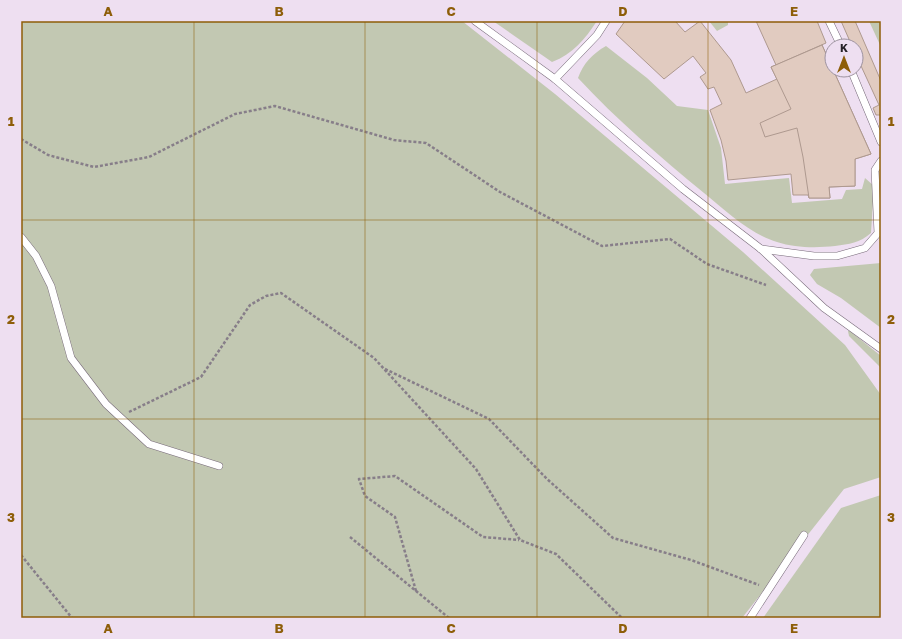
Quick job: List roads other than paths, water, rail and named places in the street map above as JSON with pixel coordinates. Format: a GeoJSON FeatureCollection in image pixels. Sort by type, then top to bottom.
{"type":"FeatureCollection","features":[{"type":"Feature","properties":{"kind":"lane"},"geometry":{"type":"LineString","coordinates":[[475,21],[555,79],[683,189],[761,249],[824,308],[881,349]]}},
{"type":"Feature","properties":{"kind":"lane"},"geometry":{"type":"LineString","coordinates":[[555,79],[598,35],[606,21]]}},
{"type":"Feature","properties":{"kind":"lane"},"geometry":{"type":"LineString","coordinates":[[829,21],[836,38]]}},
{"type":"Feature","properties":{"kind":"lane"},"geometry":{"type":"LineString","coordinates":[[854,78],[881,142]]}},
{"type":"Feature","properties":{"kind":"lane"},"geometry":{"type":"LineString","coordinates":[[761,249],[814,256],[836,256],[865,248],[879,234],[875,170],[881,161]]}},
{"type":"Feature","properties":{"kind":"lane"},"geometry":{"type":"LineString","coordinates":[[21,236],[36,256],[51,286],[71,358],[106,404],[149,444],[219,466]]}},
{"type":"Feature","properties":{"kind":"lane"},"geometry":{"type":"LineString","coordinates":[[750,618],[804,535]]}}]}
